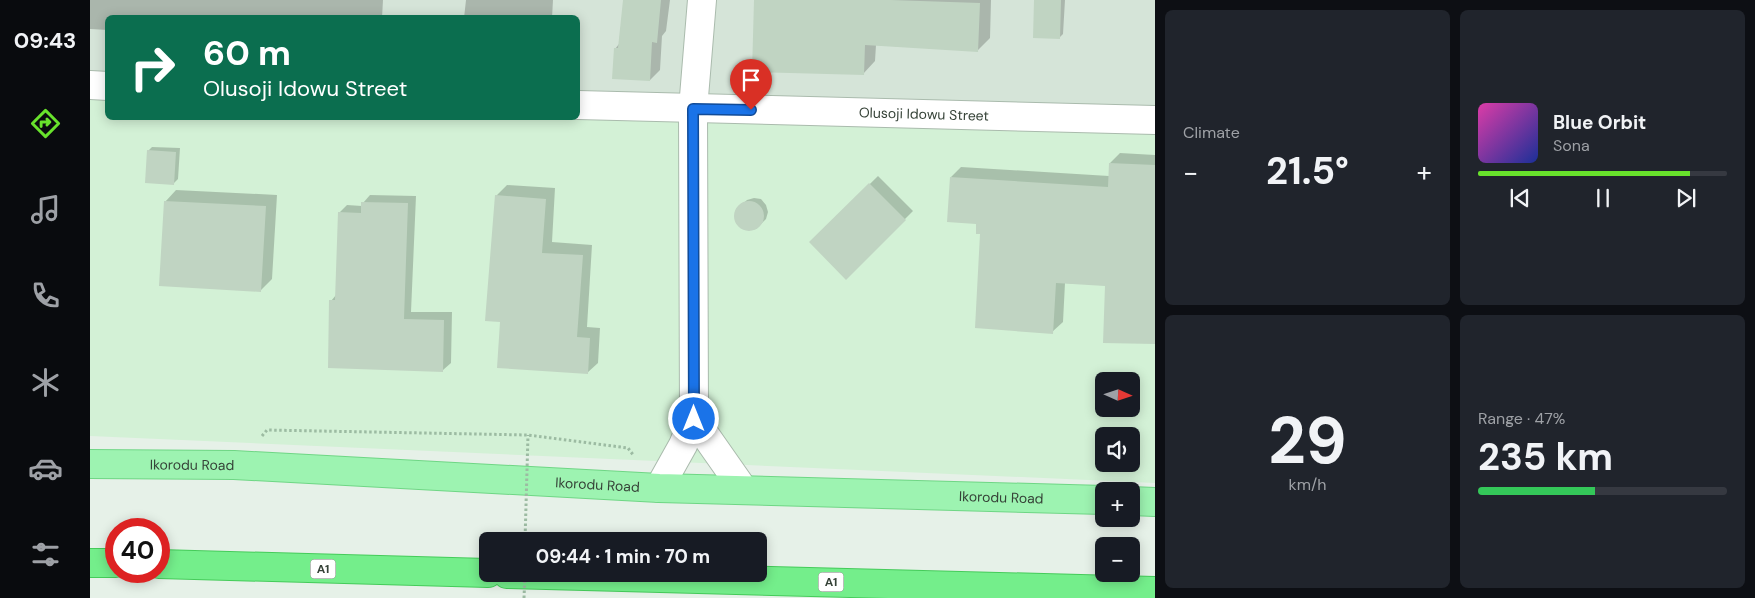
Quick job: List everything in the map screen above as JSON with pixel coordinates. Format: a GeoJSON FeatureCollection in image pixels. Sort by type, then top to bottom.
{"type":"FeatureCollection","features":[{"type":"Feature","properties":{"kind":"highway"},"geometry":{"type":"LineString","coordinates":[[90,563],[105,563]]}},
{"type":"Feature","properties":{"kind":"highway","name":"A1"},"geometry":{"type":"LineString","coordinates":[[170,564],[479,573]]}},
{"type":"Feature","properties":{"kind":"highway","name":"A1"},"geometry":{"type":"LineString","coordinates":[[767,581],[1155,591]]}},
{"type":"Feature","properties":{"kind":"main road","name":"Ikorodu Road"},"geometry":{"type":"LineString","coordinates":[[90,464],[234,465],[658,488],[1095,500]]}},
{"type":"Feature","properties":{"kind":"main road"},"geometry":{"type":"LineString","coordinates":[[1140,501],[1155,502]]}},
{"type":"Feature","properties":{"kind":"street"},"geometry":{"type":"LineString","coordinates":[[658,488],[683,445],[694,419],[693,109],[702,0]]}},
{"type":"Feature","properties":{"kind":"street"},"geometry":{"type":"LineString","coordinates":[[90,85],[105,86]]}},
{"type":"Feature","properties":{"kind":"street","name":"Olusoji Idowu Street"},"geometry":{"type":"LineString","coordinates":[[580,105],[1155,120]]}},
{"type":"Feature","properties":{"kind":"street"},"geometry":{"type":"LineString","coordinates":[[694,419],[743,489]]}},
{"type":"Feature","properties":{"kind":"path"},"geometry":{"type":"LineString","coordinates":[[267,430],[528,435],[628,448]]}},
{"type":"Feature","properties":{"kind":"path"},"geometry":{"type":"LineString","coordinates":[[526,532],[528,435]]}},
{"type":"Feature","properties":{"kind":"path"},"geometry":{"type":"LineString","coordinates":[[524,598],[525,582]]}},
{"type":"Feature","properties":{"kind":"shaded area"},"geometry":{"type":"Polygon","coordinates":[[[90,0],[1155,0],[1155,116],[580,96],[580,15],[105,15],[105,80],[90,79],[90,0]]]}},
{"type":"Feature","properties":{"kind":"shaded area"},"geometry":{"type":"Polygon","coordinates":[[[90,79],[105,80],[105,120],[580,120],[580,117],[1155,116],[1155,483],[90,436],[90,79]]]}},
{"type":"Feature","properties":{"kind":"building"},"geometry":{"type":"Polygon","coordinates":[[[623,0],[661,0],[657,43],[652,42],[650,81],[612,79],[614,48],[618,48],[623,0]]]}},
{"type":"Feature","properties":{"kind":"building"},"geometry":{"type":"Polygon","coordinates":[[[754,0],[891,0],[980,3],[978,52],[865,45],[864,75],[752,72],[754,0]]]}},
{"type":"Feature","properties":{"kind":"building"},"geometry":{"type":"Polygon","coordinates":[[[1034,0],[1061,0],[1060,39],[1033,38],[1034,0]]]}},
{"type":"Feature","properties":{"kind":"building"},"geometry":{"type":"Polygon","coordinates":[[[147,150],[176,152],[174,185],[145,183],[147,150]]]}},
{"type":"Feature","properties":{"kind":"building"},"geometry":{"type":"Polygon","coordinates":[[[1109,163],[1155,165],[1155,344],[1103,343],[1105,286],[1056,283],[1053,334],[975,328],[980,234],[976,234],[976,224],[947,222],[950,177],[1108,187],[1109,163]]]}},
{"type":"Feature","properties":{"kind":"building"},"geometry":{"type":"Polygon","coordinates":[[[869,183],[906,220],[846,280],[809,242],[869,183]]]}},
{"type":"Feature","properties":{"kind":"building"},"geometry":{"type":"Polygon","coordinates":[[[495,195],[546,199],[542,253],[583,255],[577,337],[590,338],[588,374],[497,368],[500,322],[485,321],[495,195]]]}},
{"type":"Feature","properties":{"kind":"building"},"geometry":{"type":"Polygon","coordinates":[[[164,201],[266,206],[261,292],[159,286],[164,201]]]}},
{"type":"Feature","properties":{"kind":"building"},"geometry":{"type":"Polygon","coordinates":[[[749,201],[760,205],[764,216],[760,227],[749,231],[738,227],[734,216],[738,205],[749,201]]]}},
{"type":"Feature","properties":{"kind":"building"},"geometry":{"type":"Polygon","coordinates":[[[361,202],[408,203],[404,319],[444,320],[443,372],[328,368],[329,300],[335,300],[338,212],[361,213],[361,202]]]}},
{"type":"Feature","properties":{"kind":"route"},"geometry":{"type":"LineString","coordinates":[[694,419],[693,109],[751,110]]}}]}
